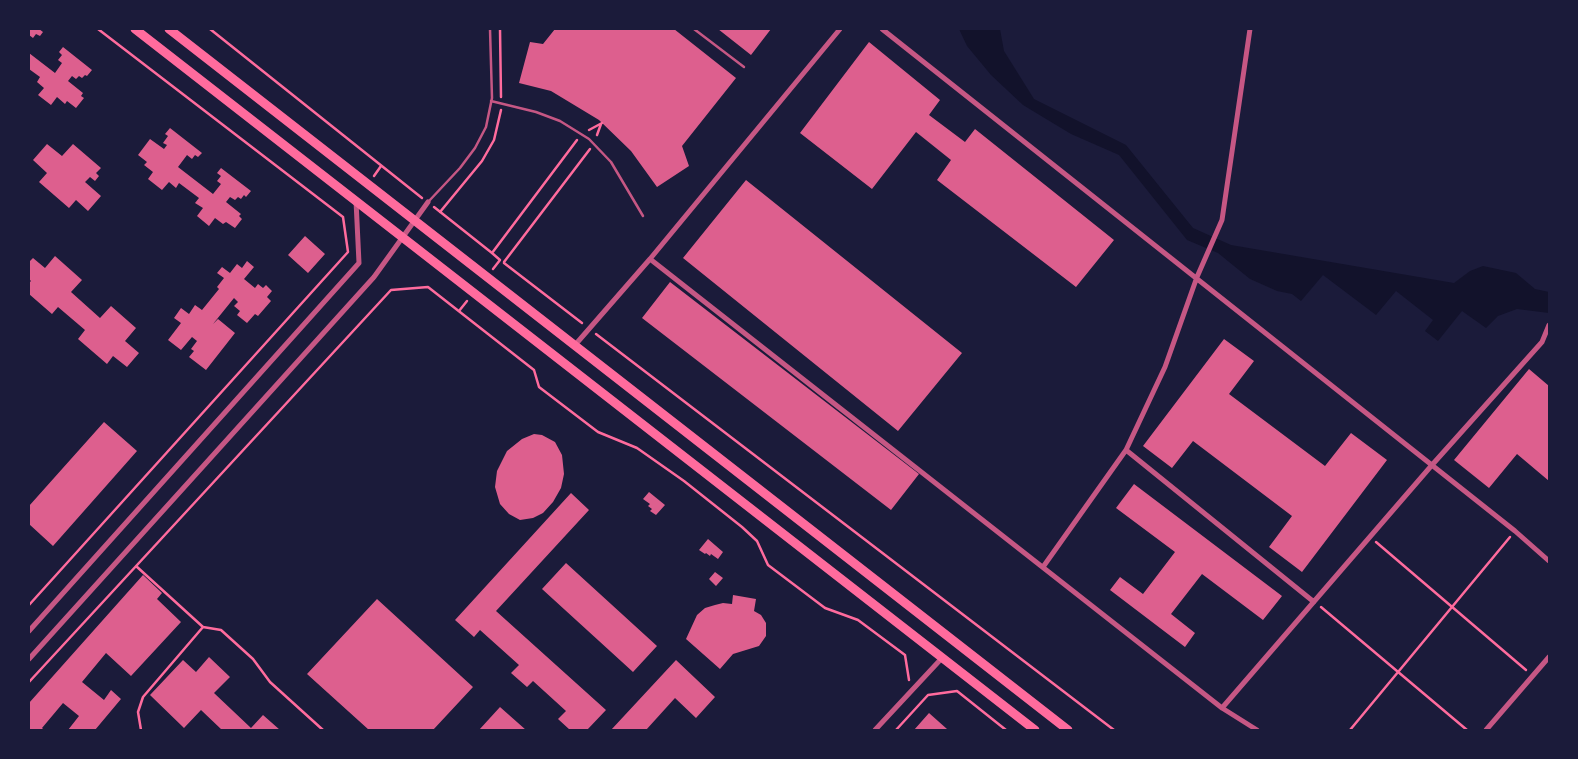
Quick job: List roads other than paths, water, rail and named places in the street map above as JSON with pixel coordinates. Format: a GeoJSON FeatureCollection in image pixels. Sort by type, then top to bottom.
{"type":"FeatureCollection","features":[{"type":"Feature","properties":{"kind":"main road"},"geometry":{"type":"LineString","coordinates":[[135,29],[1035,730]]}},
{"type":"Feature","properties":{"kind":"main road"},"geometry":{"type":"LineString","coordinates":[[168,29],[1068,730]]}},
{"type":"Feature","properties":{"kind":"street"},"geometry":{"type":"LineString","coordinates":[[575,345],[650,259],[840,29]]}},
{"type":"Feature","properties":{"kind":"street"},"geometry":{"type":"LineString","coordinates":[[882,29],[1197,277],[1515,531],[1549,561]]}},
{"type":"Feature","properties":{"kind":"street"},"geometry":{"type":"LineString","coordinates":[[1043,568],[1126,450],[1165,367],[1197,277],[1222,220],[1250,29]]}},
{"type":"Feature","properties":{"kind":"street"},"geometry":{"type":"LineString","coordinates":[[29,631],[359,263],[356,200]]}},
{"type":"Feature","properties":{"kind":"street"},"geometry":{"type":"LineString","coordinates":[[29,659],[374,277],[428,202]]}},
{"type":"Feature","properties":{"kind":"street"},"geometry":{"type":"LineString","coordinates":[[650,259],[1222,708],[1257,730]]}},
{"type":"Feature","properties":{"kind":"street"},"geometry":{"type":"LineString","coordinates":[[1222,708],[1432,465],[1542,342],[1549,325]]}},
{"type":"Feature","properties":{"kind":"street"},"geometry":{"type":"LineString","coordinates":[[1542,342],[1549,344]]}},
{"type":"Feature","properties":{"kind":"street"},"geometry":{"type":"LineString","coordinates":[[1126,450],[1314,602]]}},
{"type":"Feature","properties":{"kind":"street"},"geometry":{"type":"LineString","coordinates":[[1486,730],[1549,657]]}},
{"type":"Feature","properties":{"kind":"street"},"geometry":{"type":"LineString","coordinates":[[875,730],[942,658]]}},
{"type":"Feature","properties":{"kind":"lane"},"geometry":{"type":"LineString","coordinates":[[428,202],[460,168],[475,148],[486,127],[492,101],[490,29]]}},
{"type":"Feature","properties":{"kind":"lane"},"geometry":{"type":"LineString","coordinates":[[694,29],[744,67]]}},
{"type":"Feature","properties":{"kind":"lane"},"geometry":{"type":"LineString","coordinates":[[492,101],[536,112],[560,121],[581,134],[594,144],[611,162],[643,216]]}}]}
